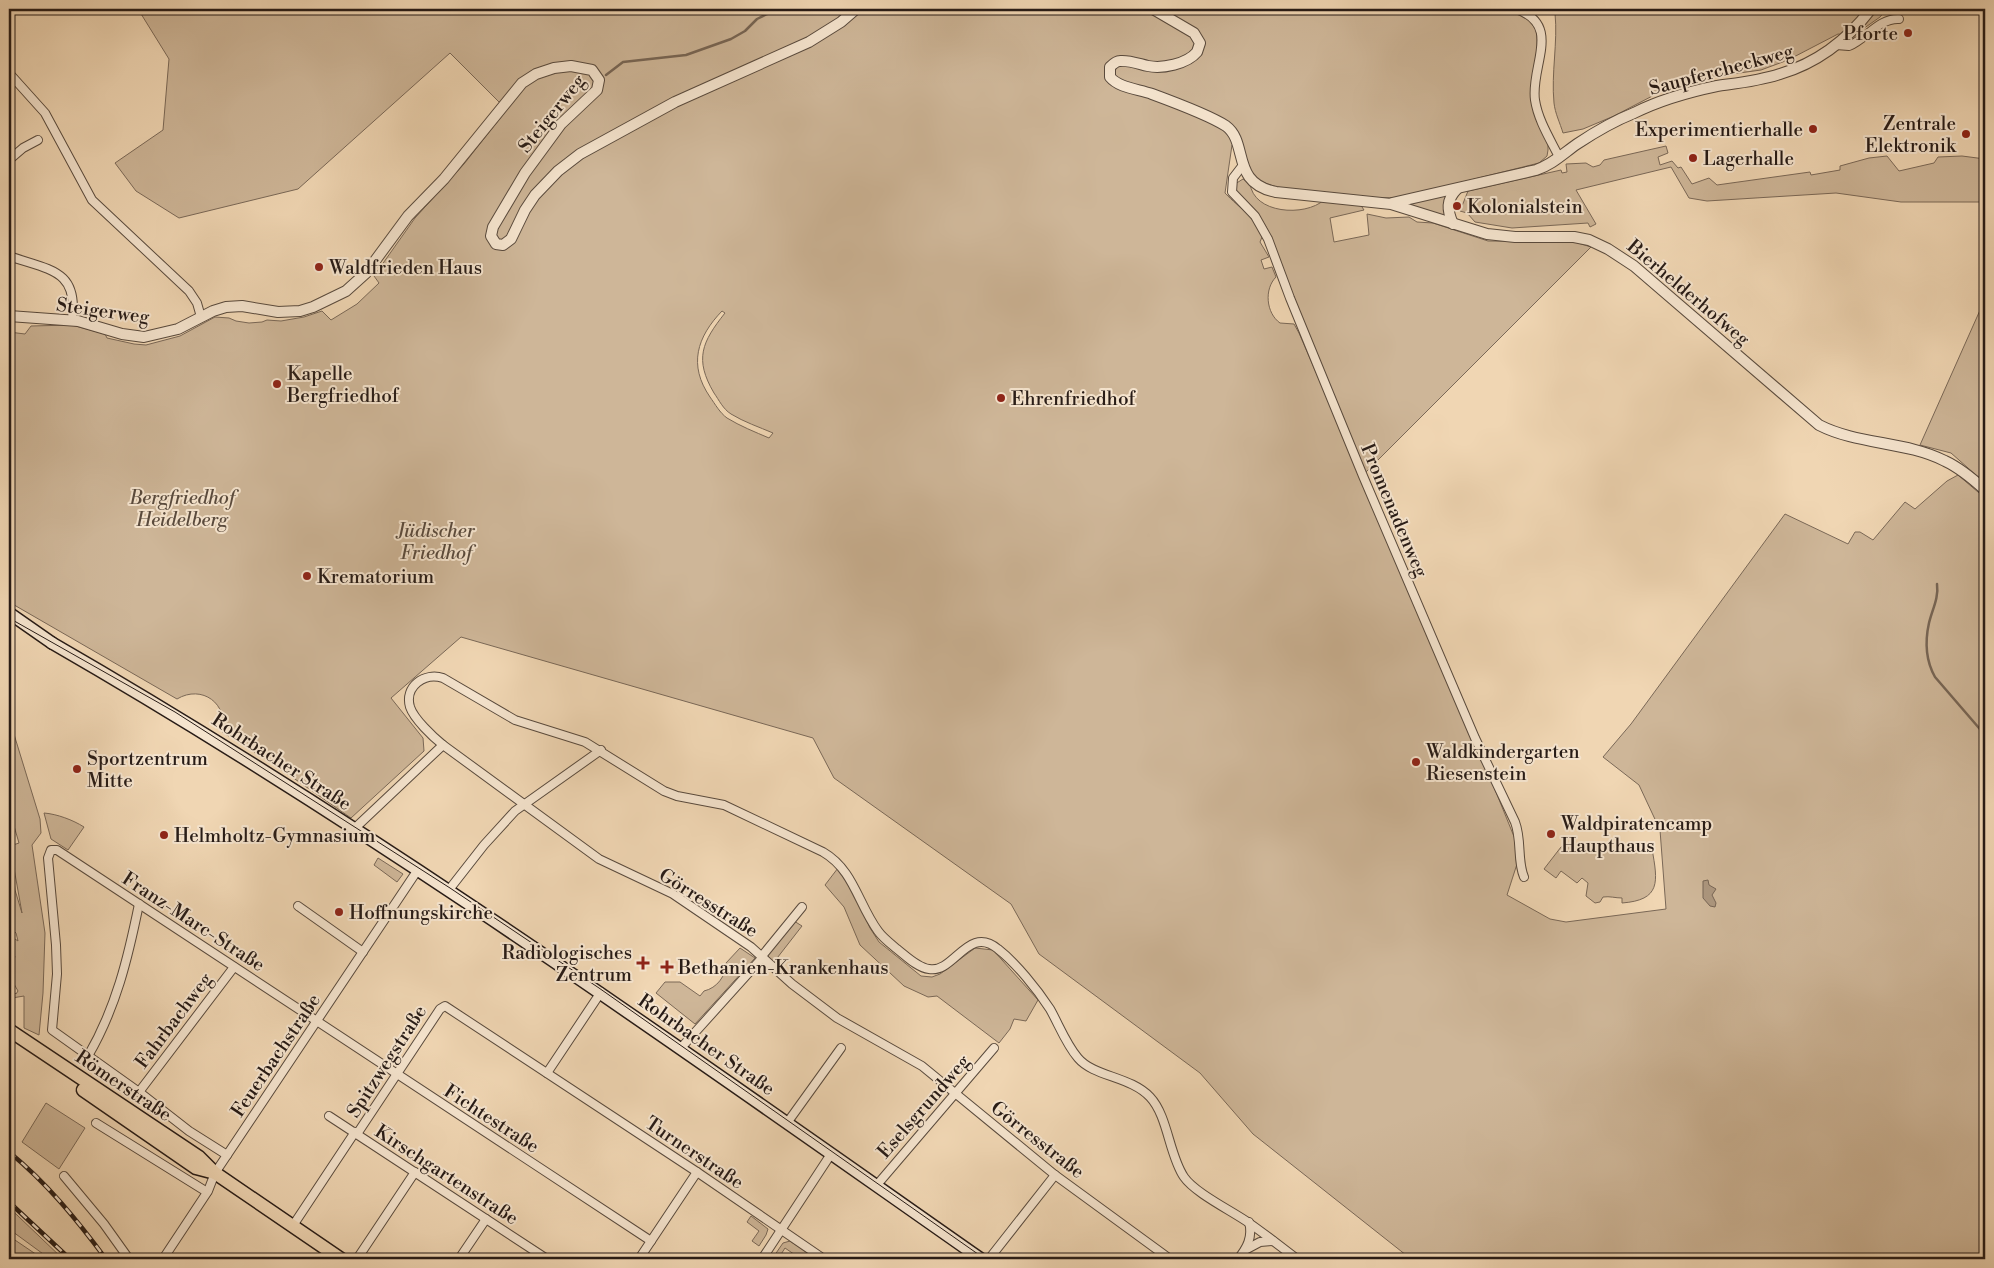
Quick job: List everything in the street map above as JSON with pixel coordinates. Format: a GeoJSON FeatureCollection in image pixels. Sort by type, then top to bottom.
{"type":"FeatureCollection","features":[{"type":"Feature","properties":{"kind":"main road","name":"Rohrbacher Straße"},"geometry":{"type":"LineString","coordinates":[[9,613],[52,643]]}},
{"type":"Feature","properties":{"kind":"main road","name":"Rohrbacher Straße"},"geometry":{"type":"LineString","coordinates":[[9,622],[52,643],[174,714],[354,829],[601,992],[981,1259]]}},
{"type":"Feature","properties":{"kind":"main road","name":"Römerstraße"},"geometry":{"type":"LineString","coordinates":[[9,1030],[199,1157],[215,1173],[334,1257]]}},
{"type":"Feature","properties":{"kind":"main road","name":"Römerstraße"},"geometry":{"type":"LineString","coordinates":[[9,1040],[196,1168],[215,1173]]}},
{"type":"Feature","properties":{"kind":"street","name":"Steigerweg"},"geometry":{"type":"LineString","coordinates":[[9,316],[30,319],[72,320],[122,334],[144,337],[178,329],[219,309],[234,306],[278,312],[300,311],[333,298],[352,287],[366,273],[408,216],[444,179],[522,83],[536,74],[561,67],[584,67],[596,73],[599,84],[595,92],[573,111],[556,130],[518,185],[492,230],[492,238],[498,245],[503,245],[510,241],[528,205],[543,186],[580,154],[675,102],[809,42],[841,22],[856,9]]}},
{"type":"Feature","properties":{"kind":"street","name":"Bierhelderhofweg"},"geometry":{"type":"LineString","coordinates":[[1153,9],[1194,33],[1199,41],[1197,52],[1190,58],[1161,66],[1118,61],[1110,67],[1110,77],[1118,84],[1164,98],[1226,126],[1234,137],[1243,164],[1252,180],[1271,191],[1391,204],[1475,231],[1500,236],[1574,237],[1589,240],[1608,249],[1634,266],[1819,425],[1832,431],[1936,457],[1962,471],[1985,490]]}},
{"type":"Feature","properties":{"kind":"street"},"geometry":{"type":"LineString","coordinates":[[1516,9],[1534,18],[1542,32],[1543,42],[1535,80],[1535,99],[1540,118],[1559,157]]}},
{"type":"Feature","properties":{"kind":"street","name":"Saupfercheckweg"},"geometry":{"type":"LineString","coordinates":[[1391,204],[1536,170],[1611,124],[1654,104],[1696,91],[1780,74],[1806,64],[1836,44],[1871,9]]}},
{"type":"Feature","properties":{"kind":"street","name":"Saupfercheckweg"},"geometry":{"type":"LineString","coordinates":[[1836,44],[1845,47],[1851,45],[1884,22],[1891,19],[1899,20]]}},
{"type":"Feature","properties":{"kind":"street"},"geometry":{"type":"LineString","coordinates":[[9,73],[45,113],[92,200],[189,291],[197,303],[201,318]]}},
{"type":"Feature","properties":{"kind":"street"},"geometry":{"type":"LineString","coordinates":[[9,160],[23,148],[38,140]]}},
{"type":"Feature","properties":{"kind":"street","name":"Promenadenweg"},"geometry":{"type":"LineString","coordinates":[[1243,164],[1233,178],[1232,192],[1255,216],[1268,239],[1290,298],[1367,485],[1475,738],[1517,828],[1524,877]]}},
{"type":"Feature","properties":{"kind":"street"},"geometry":{"type":"LineString","coordinates":[[1453,224],[1448,206],[1457,188]]}},
{"type":"Feature","properties":{"kind":"street"},"geometry":{"type":"LineString","coordinates":[[9,256],[52,271],[66,281],[73,294],[72,320]]}},
{"type":"Feature","properties":{"kind":"street","name":"Görresstraße"},"geometry":{"type":"LineString","coordinates":[[1170,1259],[1055,1175],[909,1058],[837,1018],[792,984],[763,956],[673,894],[599,858],[443,745],[424,726],[410,707],[410,696],[413,687],[419,680],[427,676],[433,675],[443,678],[515,720],[573,736],[601,750],[664,791],[677,796],[724,805],[830,856],[847,873],[879,932],[897,949],[926,969],[935,970],[945,966],[969,945],[983,943],[996,947],[1045,1003],[1081,1061],[1098,1071],[1126,1080],[1150,1097],[1158,1110],[1178,1165],[1190,1184],[1248,1222],[1297,1259]]}},
{"type":"Feature","properties":{"kind":"street"},"geometry":{"type":"LineString","coordinates":[[354,829],[443,745]]}},
{"type":"Feature","properties":{"kind":"street"},"geometry":{"type":"LineString","coordinates":[[448,891],[501,825],[523,804],[601,750]]}},
{"type":"Feature","properties":{"kind":"street","name":"Franz-Marc-Straße"},"geometry":{"type":"LineString","coordinates":[[88,1056],[52,1030],[57,974],[48,852],[53,849],[316,1022]]}},
{"type":"Feature","properties":{"kind":"street","name":"Feuerbachstraße"},"geometry":{"type":"LineString","coordinates":[[163,1259],[207,1192],[215,1173],[417,871]]}},
{"type":"Feature","properties":{"kind":"street"},"geometry":{"type":"LineString","coordinates":[[139,904],[116,999],[103,1030],[88,1056],[139,1092],[189,1131],[227,1155]]}},
{"type":"Feature","properties":{"kind":"street"},"geometry":{"type":"LineString","coordinates":[[298,906],[363,952]]}},
{"type":"Feature","properties":{"kind":"street"},"geometry":{"type":"LineString","coordinates":[[680,1049],[763,956],[802,907]]}},
{"type":"Feature","properties":{"kind":"street","name":"Fahrbachweg"},"geometry":{"type":"LineString","coordinates":[[139,1092],[234,967]]}},
{"type":"Feature","properties":{"kind":"street"},"geometry":{"type":"LineString","coordinates":[[547,1073],[601,992]]}},
{"type":"Feature","properties":{"kind":"street","name":"Turnerstraße"},"geometry":{"type":"LineString","coordinates":[[443,1006],[697,1172],[824,1259]]}},
{"type":"Feature","properties":{"kind":"street","name":"Spitzwegstraße"},"geometry":{"type":"LineString","coordinates":[[292,1227],[443,1006]]}},
{"type":"Feature","properties":{"kind":"street","name":"Fichtestraße"},"geometry":{"type":"LineString","coordinates":[[316,1022],[651,1241]]}},
{"type":"Feature","properties":{"kind":"street"},"geometry":{"type":"LineString","coordinates":[[787,1123],[841,1048]]}},
{"type":"Feature","properties":{"kind":"street","name":"Eselsgrundweg"},"geometry":{"type":"LineString","coordinates":[[876,1186],[994,1048]]}},
{"type":"Feature","properties":{"kind":"street","name":"Kirschgartenstraße"},"geometry":{"type":"LineString","coordinates":[[329,1116],[546,1259]]}},
{"type":"Feature","properties":{"kind":"street"},"geometry":{"type":"LineString","coordinates":[[96,1123],[207,1192]]}},
{"type":"Feature","properties":{"kind":"street"},"geometry":{"type":"LineString","coordinates":[[762,1259],[831,1154]]}},
{"type":"Feature","properties":{"kind":"street"},"geometry":{"type":"LineString","coordinates":[[357,1259],[415,1172]]}},
{"type":"Feature","properties":{"kind":"street"},"geometry":{"type":"LineString","coordinates":[[639,1259],[697,1172]]}},
{"type":"Feature","properties":{"kind":"street"},"geometry":{"type":"LineString","coordinates":[[989,1259],[1055,1175]]}},
{"type":"Feature","properties":{"kind":"street"},"geometry":{"type":"LineString","coordinates":[[64,1176],[104,1224],[129,1259]]}},
{"type":"Feature","properties":{"kind":"street"},"geometry":{"type":"LineString","coordinates":[[458,1259],[486,1219]]}},
{"type":"Feature","properties":{"kind":"street"},"geometry":{"type":"LineString","coordinates":[[1245,1251],[1251,1234],[1248,1222]]}},
{"type":"Feature","properties":{"kind":"street"},"geometry":{"type":"LineString","coordinates":[[1238,1259],[1245,1251],[1260,1242],[1273,1241]]}},
{"type":"Feature","properties":{"kind":"green space"},"geometry":{"type":"Polygon","coordinates":[[[138,9],[1505,9],[1524,14],[1537,31],[1538,120],[1548,145],[1547,156],[1539,163],[1402,197],[1350,197],[1284,189],[1258,179],[1251,172],[1241,141],[1232,145],[1225,193],[1250,217],[1262,237],[1260,242],[1269,257],[1261,260],[1264,269],[1272,267],[1276,277],[1268,294],[1269,307],[1275,319],[1280,323],[1294,324],[1299,333],[1475,740],[1517,844],[1517,864],[1507,895],[1550,919],[1566,922],[1666,909],[1660,830],[1639,785],[1603,757],[1631,724],[1785,514],[1848,544],[1855,532],[1860,532],[1873,540],[1905,502],[1915,509],[1947,481],[1958,475],[1985,498],[1985,1259],[1411,1259],[1253,1134],[1200,1073],[1039,954],[1011,904],[834,778],[813,738],[461,637],[391,698],[423,738],[424,751],[351,818],[269,761],[222,732],[223,722],[221,713],[212,699],[196,694],[186,695],[177,699],[9,602],[9,332],[25,334],[31,326],[72,325],[105,334],[107,338],[146,345],[180,336],[215,317],[249,323],[267,320],[281,321],[304,317],[322,311],[331,320],[357,304],[379,283],[374,276],[415,218],[464,164],[512,103],[499,102],[450,53],[298,189],[179,218],[136,191],[115,163],[163,130],[169,59],[138,9]],[[722,311],[713,321],[701,341],[698,352],[699,374],[710,397],[724,416],[769,438],[773,433],[741,420],[723,407],[714,393],[704,370],[703,351],[706,342],[725,313],[722,311]]]}},
{"type":"Feature","properties":{"kind":"green space"},"geometry":{"type":"Polygon","coordinates":[[[1544,9],[1887,9],[1880,17],[1853,36],[1838,34],[1788,60],[1761,70],[1703,78],[1660,92],[1614,116],[1583,129],[1563,133],[1554,103],[1555,13],[1544,9]]]}},
{"type":"Feature","properties":{"kind":"green space"},"geometry":{"type":"Polygon","coordinates":[[[1666,146],[1668,153],[1658,157],[1660,165],[1672,161],[1678,168],[1681,167],[1692,184],[1709,178],[1717,185],[1810,172],[1811,175],[1840,170],[1840,166],[1869,158],[1887,156],[1899,171],[1934,163],[1938,157],[1962,156],[1985,159],[1985,202],[1901,202],[1836,193],[1707,201],[1689,198],[1671,167],[1576,190],[1596,224],[1590,227],[1588,223],[1512,228],[1475,222],[1467,213],[1460,211],[1468,191],[1561,170],[1562,173],[1567,172],[1566,164],[1586,163],[1593,167],[1600,165],[1604,160],[1666,146]]]}},
{"type":"Feature","properties":{"kind":"green space"},"geometry":{"type":"Polygon","coordinates":[[[1243,179],[1250,183],[1253,193],[1260,201],[1281,209],[1305,209],[1324,200],[1360,204],[1364,210],[1330,218],[1334,242],[1369,235],[1367,214],[1386,218],[1409,217],[1417,222],[1433,223],[1488,241],[1575,242],[1591,247],[1365,473],[1270,235],[1262,220],[1251,206],[1236,193],[1235,184],[1243,179]]]}},
{"type":"Feature","properties":{"kind":"green space"},"geometry":{"type":"Polygon","coordinates":[[[1448,194],[1447,218],[1406,204],[1448,194]]]}},
{"type":"Feature","properties":{"kind":"green space"},"geometry":{"type":"Polygon","coordinates":[[[1985,299],[1985,483],[1951,453],[1920,445],[1985,299]]]}},
{"type":"Feature","properties":{"kind":"green space"},"geometry":{"type":"Polygon","coordinates":[[[9,718],[40,819],[41,833],[32,845],[45,933],[43,993],[39,1035],[24,1028],[24,996],[12,998],[9,1002],[9,987],[16,994],[18,991],[10,977],[15,956],[9,951],[9,935],[18,941],[16,933],[9,926],[9,865],[12,864],[15,890],[22,913],[10,846],[19,843],[9,809],[9,718]]]}},
{"type":"Feature","properties":{"kind":"green space"},"geometry":{"type":"Polygon","coordinates":[[[44,813],[65,818],[84,827],[68,850],[51,839],[44,813]]]}},
{"type":"Feature","properties":{"kind":"green space"},"geometry":{"type":"Polygon","coordinates":[[[1569,843],[1572,850],[1652,849],[1655,871],[1654,887],[1644,898],[1635,901],[1622,903],[1622,898],[1603,897],[1600,902],[1595,903],[1586,896],[1588,883],[1582,878],[1577,883],[1561,871],[1556,878],[1544,869],[1561,847],[1569,843]]]}},
{"type":"Feature","properties":{"kind":"green space"},"geometry":{"type":"Polygon","coordinates":[[[378,858],[403,874],[397,882],[374,865],[378,858]]]}},
{"type":"Feature","properties":{"kind":"green space"},"geometry":{"type":"Polygon","coordinates":[[[838,868],[850,885],[870,928],[879,942],[921,976],[932,977],[940,974],[975,948],[993,950],[1038,1000],[1026,1021],[1014,1019],[1010,1029],[999,1043],[937,996],[928,997],[904,986],[860,945],[844,907],[825,885],[838,868]]]}},
{"type":"Feature","properties":{"kind":"green space"},"geometry":{"type":"Polygon","coordinates":[[[794,921],[802,926],[774,962],[766,954],[794,921]]]}},
{"type":"Feature","properties":{"kind":"green space"},"geometry":{"type":"Polygon","coordinates":[[[740,948],[755,958],[695,1024],[656,993],[665,982],[680,982],[700,996],[704,991],[720,981],[726,968],[726,963],[740,948]]]}},
{"type":"Feature","properties":{"kind":"green space"},"geometry":{"type":"Polygon","coordinates":[[[46,1103],[85,1128],[59,1169],[22,1142],[46,1103]]]}},
{"type":"Feature","properties":{"kind":"green space"},"geometry":{"type":"Polygon","coordinates":[[[9,1208],[63,1259],[50,1259],[9,1229],[9,1208]]]}},
{"type":"Feature","properties":{"kind":"green space"},"geometry":{"type":"Polygon","coordinates":[[[751,1216],[768,1229],[759,1246],[752,1241],[759,1231],[747,1222],[751,1216]]]}},
{"type":"Feature","properties":{"kind":"green space"},"geometry":{"type":"Polygon","coordinates":[[[9,1236],[43,1259],[9,1259],[9,1236]]]}},
{"type":"Feature","properties":{"kind":"green space"},"geometry":{"type":"Polygon","coordinates":[[[790,1241],[817,1259],[801,1259],[785,1248],[778,1259],[772,1259],[783,1243],[790,1241]]]}},
{"type":"Feature","properties":{"kind":"shaded area"},"geometry":{"type":"Polygon","coordinates":[[[1708,880],[1709,885],[1716,889],[1712,895],[1716,903],[1715,907],[1710,906],[1703,898],[1703,881],[1708,880]]]}},
{"type":"Feature","properties":{"kind":"waterway"},"geometry":{"type":"LineString","coordinates":[[606,75],[623,62],[686,55],[731,39],[745,31],[757,19],[786,9]]}},
{"type":"Feature","properties":{"kind":"waterway"},"geometry":{"type":"LineString","coordinates":[[1937,584],[1936,599],[1927,637],[1927,651],[1932,671],[1935,677],[1985,735]]}},
{"type":"Feature","properties":{"kind":"tram line"},"geometry":{"type":"LineString","coordinates":[[9,618],[175,712],[450,888],[599,988],[985,1259]]}},
{"type":"Feature","properties":{"kind":"railway"},"geometry":{"type":"LineString","coordinates":[[9,1152],[61,1202],[106,1259]]}},
{"type":"Feature","properties":{"kind":"railway"},"geometry":{"type":"LineString","coordinates":[[9,1202],[70,1259]]}},
{"type":"Feature","properties":{"kind":"place","name":"Pforte"},"geometry":{"type":"Point","coordinates":[1908,33]}},
{"type":"Feature","properties":{"kind":"place","name":"Experimentierhalle"},"geometry":{"type":"Point","coordinates":[1813,129]}},
{"type":"Feature","properties":{"kind":"place","name":"Zentrale Elektronik"},"geometry":{"type":"Point","coordinates":[1966,134]}},
{"type":"Feature","properties":{"kind":"place","name":"Lagerhalle"},"geometry":{"type":"Point","coordinates":[1693,158]}},
{"type":"Feature","properties":{"kind":"place","name":"Kolonialstein"},"geometry":{"type":"Point","coordinates":[1457,206]}},
{"type":"Feature","properties":{"kind":"place","name":"Waldfrieden Haus"},"geometry":{"type":"Point","coordinates":[319,267]}},
{"type":"Feature","properties":{"kind":"place","name":"Kapelle Bergfriedhof"},"geometry":{"type":"Point","coordinates":[277,384]}},
{"type":"Feature","properties":{"kind":"place","name":"Ehrenfriedhof"},"geometry":{"type":"Point","coordinates":[1001,398]}},
{"type":"Feature","properties":{"kind":"place","name":"Krematorium"},"geometry":{"type":"Point","coordinates":[307,576]}},
{"type":"Feature","properties":{"kind":"place","name":"Waldkindergarten Riesenstein"},"geometry":{"type":"Point","coordinates":[1416,762]}},
{"type":"Feature","properties":{"kind":"place","name":"Sportzentrum Mitte"},"geometry":{"type":"Point","coordinates":[77,769]}},
{"type":"Feature","properties":{"kind":"place","name":"Waldpiratencamp Haupthaus"},"geometry":{"type":"Point","coordinates":[1551,834]}},
{"type":"Feature","properties":{"kind":"place","name":"Helmholtz-Gymnasium"},"geometry":{"type":"Point","coordinates":[164,835]}},
{"type":"Feature","properties":{"kind":"place","name":"Hoffnungskirche"},"geometry":{"type":"Point","coordinates":[339,912]}},
{"type":"Feature","properties":{"kind":"place","name":"Radiologisches Zentrum"},"geometry":{"type":"Point","coordinates":[643,963]}},
{"type":"Feature","properties":{"kind":"place","name":"Bethanien-Krankenhaus"},"geometry":{"type":"Point","coordinates":[667,967]}},
{"type":"Feature","properties":{"kind":"park label","name":"Bergfriedhof Heidelberg"},"geometry":{"type":"Point","coordinates":[182,508]}},
{"type":"Feature","properties":{"kind":"park label","name":"Jüdischer Friedhof"},"geometry":{"type":"Point","coordinates":[436,541]}}]}
